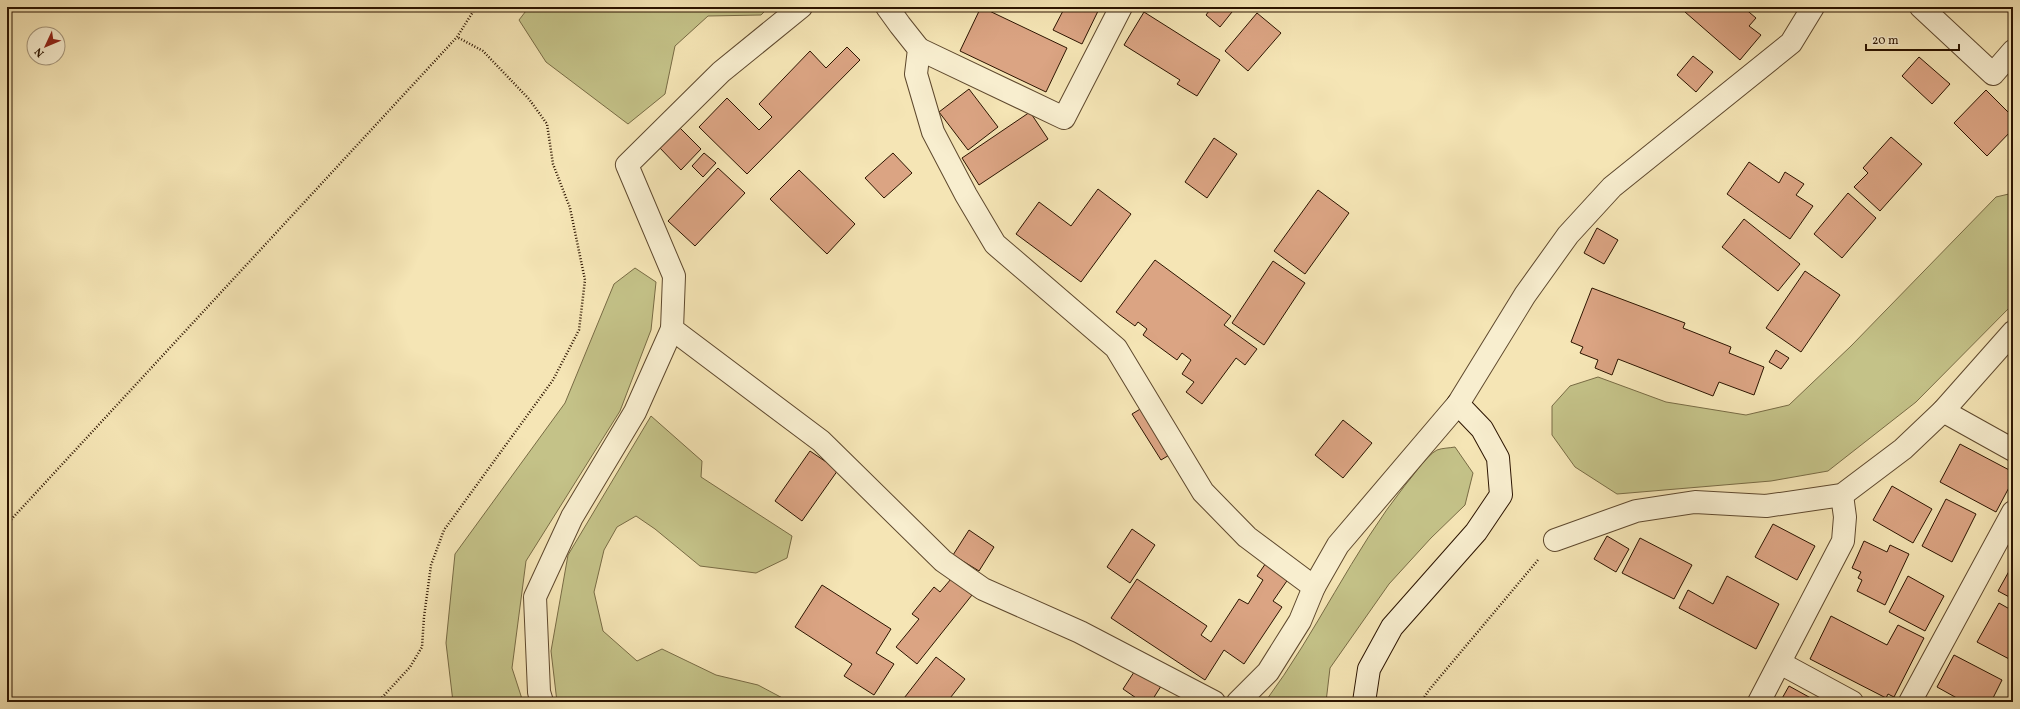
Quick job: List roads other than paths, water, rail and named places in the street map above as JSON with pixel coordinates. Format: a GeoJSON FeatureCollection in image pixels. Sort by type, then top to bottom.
{"type":"FeatureCollection","features":[{"type":"Feature","properties":{"kind":"street"},"geometry":{"type":"LineString","coordinates":[[542,702],[539,692],[535,597],[572,517],[635,412],[672,329],[674,276],[627,165],[721,72],[801,7]]}},
{"type":"Feature","properties":{"kind":"street"},"geometry":{"type":"LineString","coordinates":[[887,7],[900,26],[920,49],[1064,118],[1121,7]]}},
{"type":"Feature","properties":{"kind":"street"},"geometry":{"type":"LineString","coordinates":[[1238,702],[1268,672],[1300,621],[1314,587],[1338,545],[1458,404],[1525,295],[1568,235],[1612,187],[1791,43],[1813,7]]}},
{"type":"Feature","properties":{"kind":"street"},"geometry":{"type":"LineString","coordinates":[[1921,7],[1992,74],[2013,52]]}},
{"type":"Feature","properties":{"kind":"street"},"geometry":{"type":"LineString","coordinates":[[920,49],[916,74],[933,132],[966,195],[995,244],[1116,348],[1203,492],[1247,537],[1314,587]]}},
{"type":"Feature","properties":{"kind":"street"},"geometry":{"type":"LineString","coordinates":[[672,329],[821,441],[943,561],[983,589],[1080,632],[1214,702]]}},
{"type":"Feature","properties":{"kind":"street"},"geometry":{"type":"LineString","coordinates":[[1555,540],[1636,511],[1695,502],[1766,506],[1842,495],[1903,449],[1943,411],[2013,332]]}},
{"type":"Feature","properties":{"kind":"street"},"geometry":{"type":"LineString","coordinates":[[1364,702],[1369,669],[1392,627],[1476,532],[1501,495],[1498,458],[1482,429],[1458,404]]}},
{"type":"Feature","properties":{"kind":"street"},"geometry":{"type":"LineString","coordinates":[[1943,411],[2013,450]]}},
{"type":"Feature","properties":{"kind":"street"},"geometry":{"type":"LineString","coordinates":[[1759,702],[1843,541],[1845,517],[1842,495]]}},
{"type":"Feature","properties":{"kind":"street"},"geometry":{"type":"LineString","coordinates":[[1910,702],[2013,512]]}},
{"type":"Feature","properties":{"kind":"street"},"geometry":{"type":"LineString","coordinates":[[1780,663],[1852,702]]}}]}
